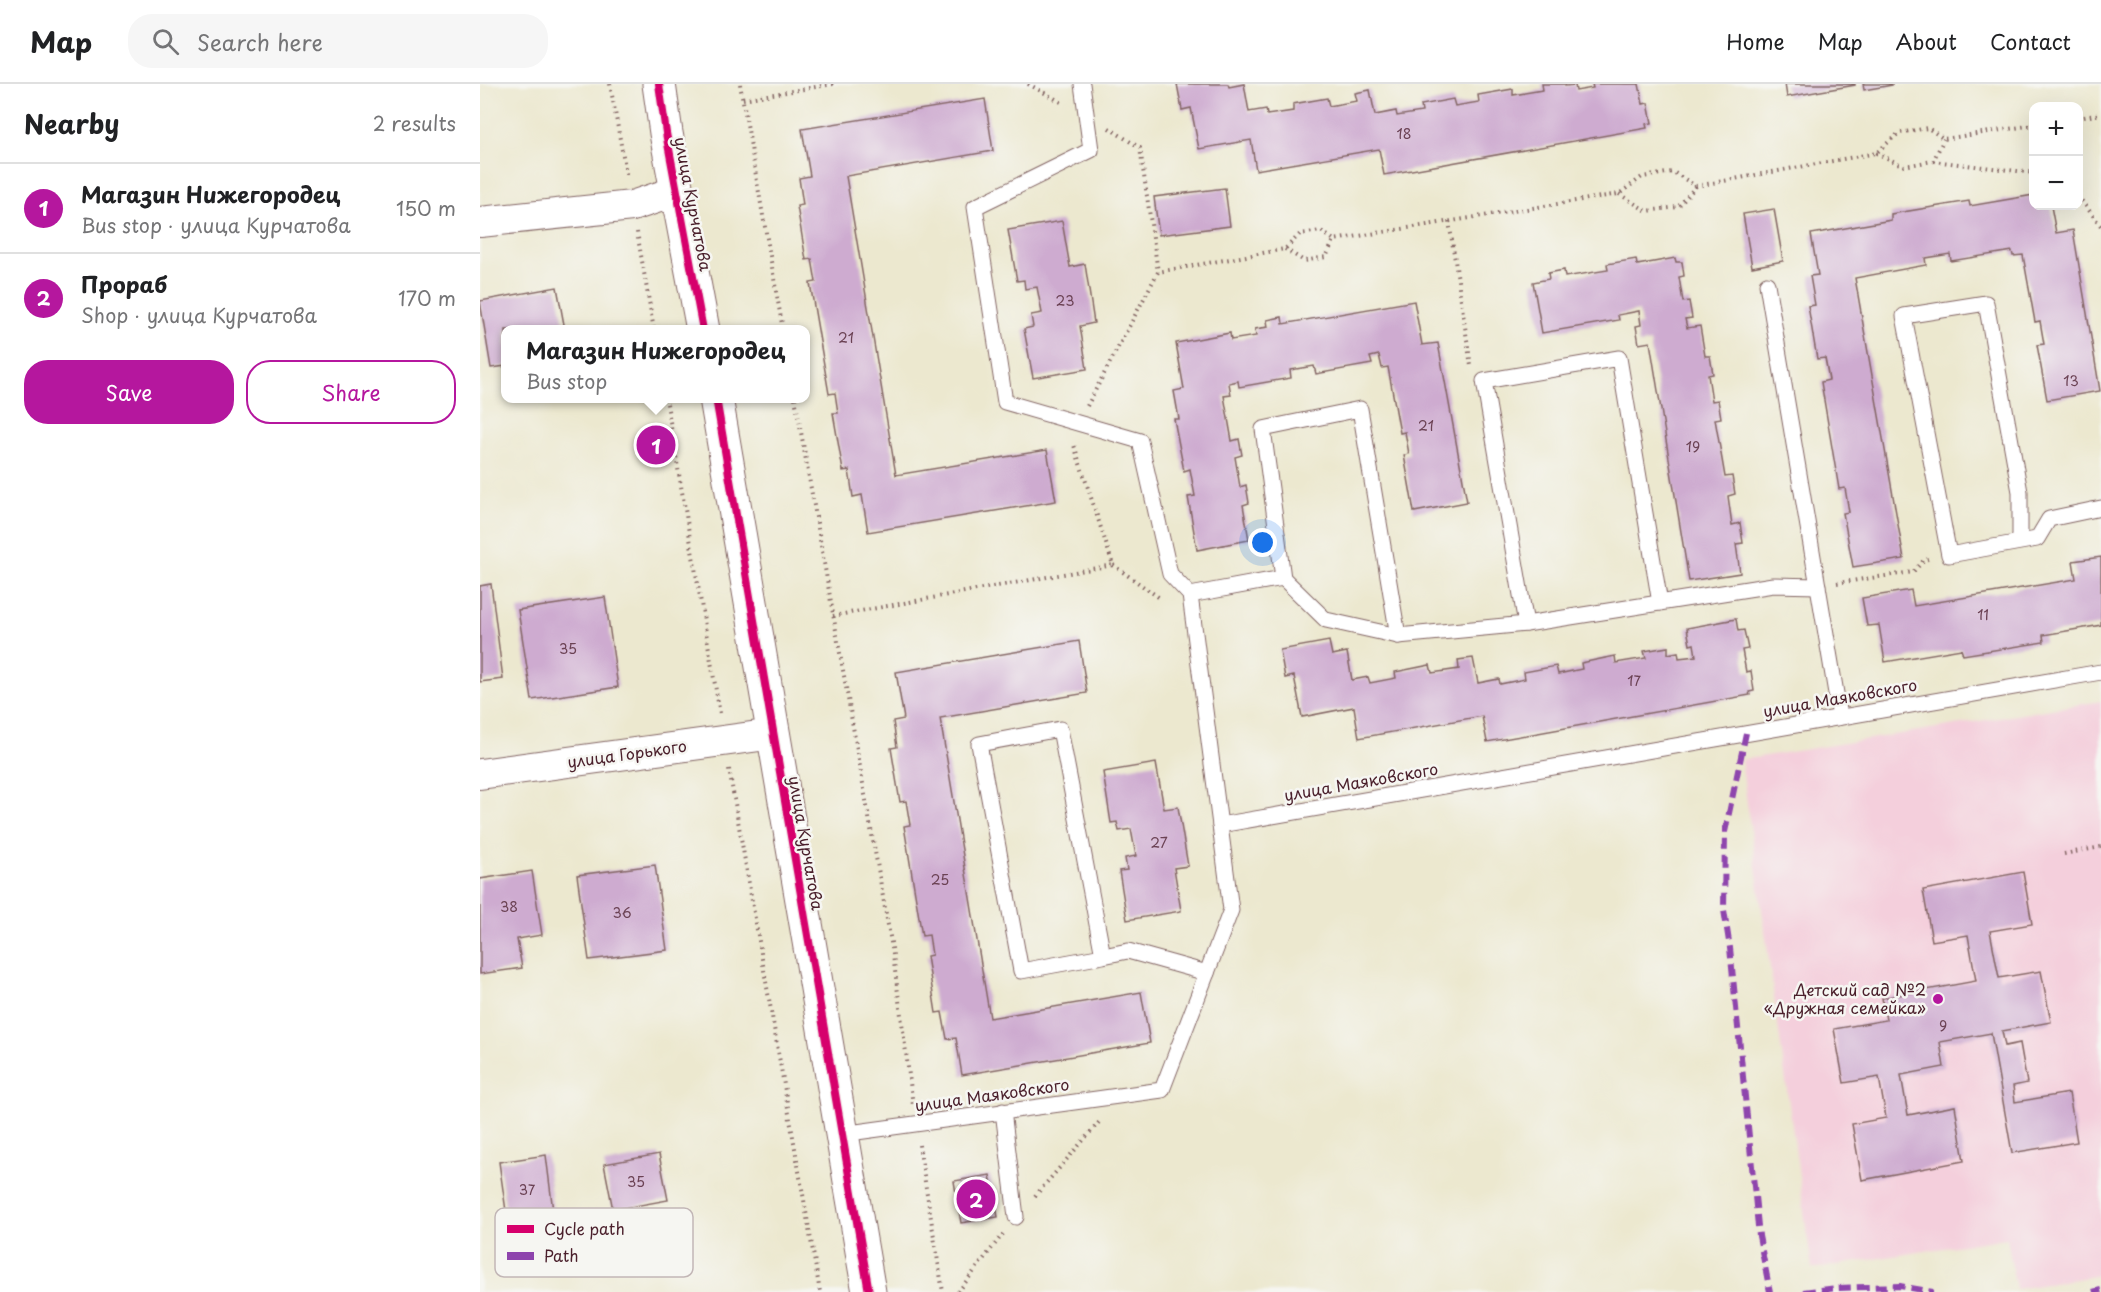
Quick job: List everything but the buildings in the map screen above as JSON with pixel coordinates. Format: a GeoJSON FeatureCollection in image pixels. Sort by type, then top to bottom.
{"type":"FeatureCollection","features":[{"type":"Feature","properties":{"kind":"street","name":"улица Курчатова"},"geometry":{"type":"LineString","coordinates":[[659,84],[702,325]]}},
{"type":"Feature","properties":{"kind":"street"},"geometry":{"type":"LineString","coordinates":[[480,222],[632,206],[677,191]]}},
{"type":"Feature","properties":{"kind":"street","name":"улица Курчатова"},"geometry":{"type":"LineString","coordinates":[[717,403],[869,1292]]}},
{"type":"Feature","properties":{"kind":"street","name":"улица Горького"},"geometry":{"type":"LineString","coordinates":[[480,774],[774,734]]}},
{"type":"Feature","properties":{"kind":"lane"},"geometry":{"type":"LineString","coordinates":[[1082,84],[1091,150],[975,207],[1005,402],[1140,441],[1170,574],[1190,595],[1220,825]]}},
{"type":"Feature","properties":{"kind":"lane"},"geometry":{"type":"LineString","coordinates":[[1767,284],[1840,717]]}},
{"type":"Feature","properties":{"kind":"lane"},"geometry":{"type":"LineString","coordinates":[[2020,542],[2020,492],[1986,303],[1904,316],[1949,555],[2037,539],[2049,519],[2101,508]]}},
{"type":"Feature","properties":{"kind":"lane"},"geometry":{"type":"LineString","coordinates":[[1526,624],[1484,381],[1620,358],[1660,603]]}},
{"type":"Feature","properties":{"kind":"lane"},"geometry":{"type":"LineString","coordinates":[[1398,636],[1360,409],[1263,429],[1283,578],[1326,620],[1398,636],[1526,624],[1773,585],[1818,586]]}},
{"type":"Feature","properties":{"kind":"lane"},"geometry":{"type":"LineString","coordinates":[[1190,595],[1283,578]]}},
{"type":"Feature","properties":{"kind":"lane","name":"улица Маяковского"},"geometry":{"type":"LineString","coordinates":[[842,1134],[1161,1089],[1231,910],[1220,825],[2101,672]]}},
{"type":"Feature","properties":{"kind":"lane"},"geometry":{"type":"LineString","coordinates":[[1103,956],[1060,729],[978,744],[1021,971],[1103,956],[1128,951],[1207,973]]}},
{"type":"Feature","properties":{"kind":"lane"},"geometry":{"type":"LineString","coordinates":[[1003,1111],[1016,1217]]}},
{"type":"Feature","properties":{"kind":"path"},"geometry":{"type":"LineString","coordinates":[[740,84],[782,325]]}},
{"type":"Feature","properties":{"kind":"path"},"geometry":{"type":"LineString","coordinates":[[743,99],[834,84]]}},
{"type":"Feature","properties":{"kind":"path"},"geometry":{"type":"LineString","coordinates":[[833,616],[1113,565],[1071,438],[1158,272],[1140,148],[1028,84]]}},
{"type":"Feature","properties":{"kind":"path"},"geometry":{"type":"LineString","coordinates":[[2083,117],[2101,114]]}},
{"type":"Feature","properties":{"kind":"path"},"geometry":{"type":"LineString","coordinates":[[1619,194],[1647,212],[1678,207],[1696,186],[1876,153],[1899,133],[1928,128],[1944,139],[2029,126]]}},
{"type":"Feature","properties":{"kind":"path"},"geometry":{"type":"LineString","coordinates":[[1933,161],[1944,139]]}},
{"type":"Feature","properties":{"kind":"path"},"geometry":{"type":"LineString","coordinates":[[1876,153],[1904,166],[1933,161],[2029,172]]}},
{"type":"Feature","properties":{"kind":"path"},"geometry":{"type":"LineString","coordinates":[[1158,272],[1285,249],[1300,234],[1322,231],[1334,240],[1619,194],[1642,177],[1673,172],[1696,186]]}},
{"type":"Feature","properties":{"kind":"path"},"geometry":{"type":"LineString","coordinates":[[2083,201],[2101,226]]}},
{"type":"Feature","properties":{"kind":"path"},"geometry":{"type":"LineString","coordinates":[[1285,249],[1304,261],[1326,257],[1334,240]]}},
{"type":"Feature","properties":{"kind":"path"},"geometry":{"type":"LineString","coordinates":[[667,403],[820,1292]]}},
{"type":"Feature","properties":{"kind":"path"},"geometry":{"type":"LineString","coordinates":[[796,403],[892,948],[923,1176],[943,1292]]}},
{"type":"Feature","properties":{"kind":"path"},"geometry":{"type":"LineString","coordinates":[[1818,586],[1913,572],[1924,560],[1949,555]]}},
{"type":"Feature","properties":{"kind":"path"},"geometry":{"type":"LineString","coordinates":[[2064,854],[2101,847]]}},
{"type":"Feature","properties":{"kind":"path"},"geometry":{"type":"LineString","coordinates":[[958,1292],[1016,1217],[1124,1095]]}},
{"type":"Feature","properties":{"kind":"shaded area","name":"Детский сад №2 «Дружная семейка»"},"geometry":{"type":"Polygon","coordinates":[[[2101,701],[2101,1275],[2016,1289],[2007,1238],[1812,1269],[1741,760],[2101,701]]]}},
{"type":"Feature","properties":{"kind":"marked path"},"geometry":{"type":"LineString","coordinates":[[1746,733],[1725,832],[1724,910],[1730,948],[1759,1236],[1770,1292]]}},
{"type":"Feature","properties":{"kind":"marked path"},"geometry":{"type":"LineString","coordinates":[[1803,1292],[1837,1288],[1900,1286],[1933,1292]]}},
{"type":"Feature","properties":{"kind":"marked path"},"geometry":{"type":"LineString","coordinates":[[2093,1292],[2101,1290]]}},
{"type":"Feature","properties":{"kind":"cycle path"},"geometry":{"type":"LineString","coordinates":[[659,84],[702,325]]}},
{"type":"Feature","properties":{"kind":"cycle path"},"geometry":{"type":"LineString","coordinates":[[717,403],[869,1292]]}},
{"type":"Feature","properties":{"kind":"place","name":"Магазин Нижегородец"},"geometry":{"type":"Point","coordinates":[656,445]}},
{"type":"Feature","properties":{"kind":"place","name":"Детский сад №2 «Дружная семейка»"},"geometry":{"type":"Point","coordinates":[1938,999]}},
{"type":"Feature","properties":{"kind":"place","name":"Прораб"},"geometry":{"type":"Point","coordinates":[976,1199]}}]}
